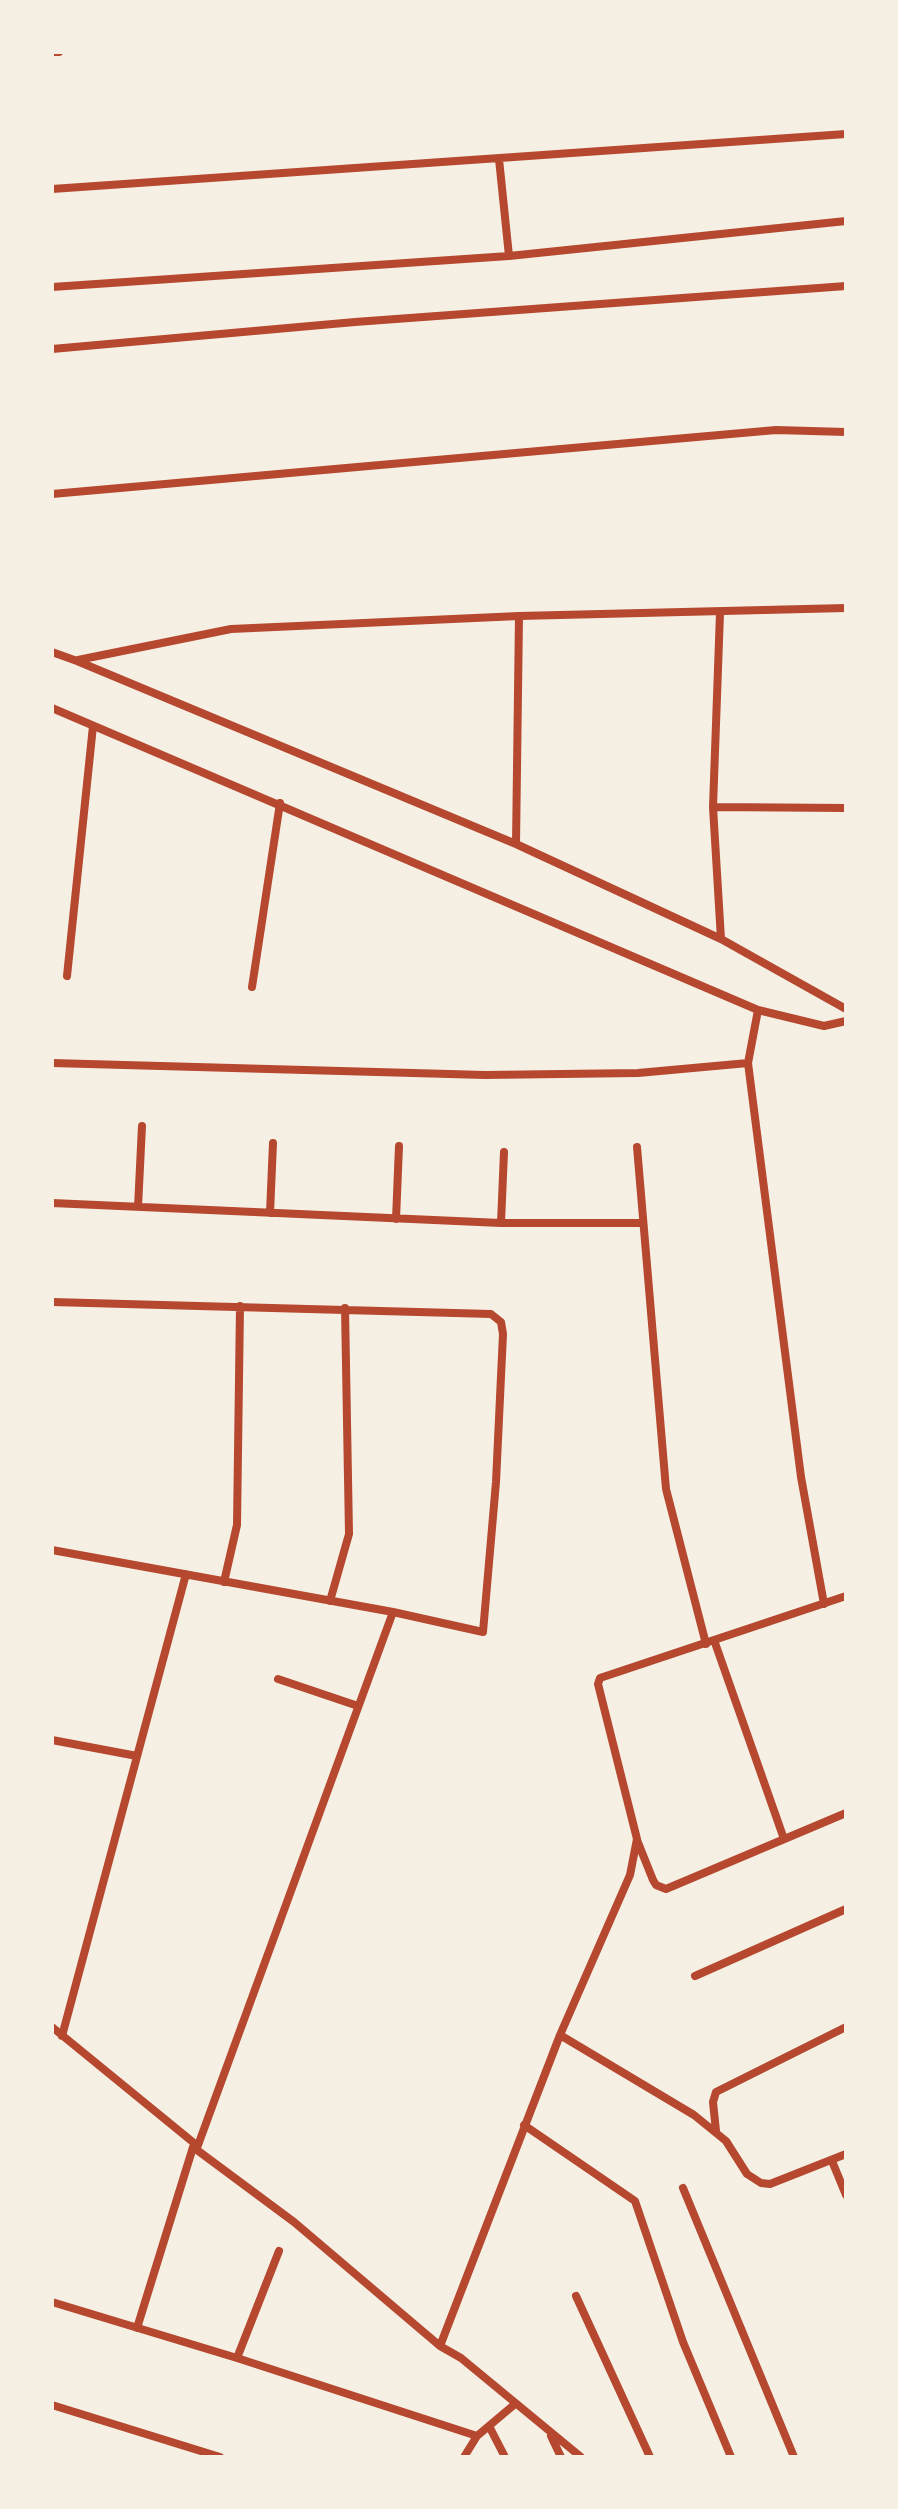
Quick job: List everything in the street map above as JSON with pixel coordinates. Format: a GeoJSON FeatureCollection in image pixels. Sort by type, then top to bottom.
{"type":"FeatureCollection","features":[{"type":"Feature","properties":{"kind":"street"},"geometry":{"type":"LineString","coordinates":[[52,52],[59,52]]}},
{"type":"Feature","properties":{"kind":"street"},"geometry":{"type":"LineString","coordinates":[[52,189],[846,134]]}},
{"type":"Feature","properties":{"kind":"street"},"geometry":{"type":"LineString","coordinates":[[499,159],[509,256]]}},
{"type":"Feature","properties":{"kind":"street"},"geometry":{"type":"LineString","coordinates":[[52,287],[509,256],[846,221]]}},
{"type":"Feature","properties":{"kind":"street"},"geometry":{"type":"LineString","coordinates":[[52,349],[355,322],[846,286]]}},
{"type":"Feature","properties":{"kind":"street"},"geometry":{"type":"LineString","coordinates":[[52,494],[776,430],[846,432]]}},
{"type":"Feature","properties":{"kind":"street"},"geometry":{"type":"LineString","coordinates":[[77,661],[231,629],[519,616],[846,608]]}},
{"type":"Feature","properties":{"kind":"street"},"geometry":{"type":"LineString","coordinates":[[720,613],[713,807],[721,939]]}},
{"type":"Feature","properties":{"kind":"street"},"geometry":{"type":"LineString","coordinates":[[516,844],[519,616]]}},
{"type":"Feature","properties":{"kind":"street"},"geometry":{"type":"LineString","coordinates":[[52,652],[516,844],[721,939],[846,1009]]}},
{"type":"Feature","properties":{"kind":"street"},"geometry":{"type":"LineString","coordinates":[[52,708],[758,1010],[824,1026],[846,1021]]}},
{"type":"Feature","properties":{"kind":"street"},"geometry":{"type":"LineString","coordinates":[[67,976],[93,726]]}},
{"type":"Feature","properties":{"kind":"street"},"geometry":{"type":"LineString","coordinates":[[252,987],[280,803]]}},
{"type":"Feature","properties":{"kind":"street"},"geometry":{"type":"LineString","coordinates":[[713,807],[846,808]]}},
{"type":"Feature","properties":{"kind":"street"},"geometry":{"type":"LineString","coordinates":[[758,1010],[748,1063],[801,1477],[824,1604]]}},
{"type":"Feature","properties":{"kind":"street"},"geometry":{"type":"LineString","coordinates":[[52,1063],[485,1075],[638,1073],[748,1063]]}},
{"type":"Feature","properties":{"kind":"street"},"geometry":{"type":"LineString","coordinates":[[138,1207],[142,1126]]}},
{"type":"Feature","properties":{"kind":"street"},"geometry":{"type":"LineString","coordinates":[[270,1213],[273,1143]]}},
{"type":"Feature","properties":{"kind":"street"},"geometry":{"type":"LineString","coordinates":[[396,1219],[399,1146]]}},
{"type":"Feature","properties":{"kind":"street"},"geometry":{"type":"LineString","coordinates":[[637,1147],[669,1505],[710,1642],[784,1839]]}},
{"type":"Feature","properties":{"kind":"street"},"geometry":{"type":"LineString","coordinates":[[501,1223],[504,1152]]}},
{"type":"Feature","properties":{"kind":"street"},"geometry":{"type":"LineString","coordinates":[[52,1203],[501,1223],[642,1223]]}},
{"type":"Feature","properties":{"kind":"street"},"geometry":{"type":"LineString","coordinates":[[52,1302],[491,1314],[501,1322],[503,1334],[496,1482],[483,1632],[393,1612],[52,1550]]}},
{"type":"Feature","properties":{"kind":"street"},"geometry":{"type":"LineString","coordinates":[[224,1582],[237,1525],[240,1306]]}},
{"type":"Feature","properties":{"kind":"street"},"geometry":{"type":"LineString","coordinates":[[330,1601],[349,1534],[345,1308]]}},
{"type":"Feature","properties":{"kind":"street"},"geometry":{"type":"LineString","coordinates":[[62,2036],[186,1574]]}},
{"type":"Feature","properties":{"kind":"street"},"geometry":{"type":"LineString","coordinates":[[846,1596],[600,1678],[598,1684],[637,1839],[656,1885],[666,1889],[846,1813]]}},
{"type":"Feature","properties":{"kind":"street"},"geometry":{"type":"LineString","coordinates":[[137,2328],[196,2146],[393,1612]]}},
{"type":"Feature","properties":{"kind":"street"},"geometry":{"type":"LineString","coordinates":[[278,1679],[358,1706]]}},
{"type":"Feature","properties":{"kind":"street"},"geometry":{"type":"LineString","coordinates":[[52,1740],[137,1756]]}},
{"type":"Feature","properties":{"kind":"street"},"geometry":{"type":"LineString","coordinates":[[440,2346],[560,2035],[630,1875],[637,1839]]}},
{"type":"Feature","properties":{"kind":"street"},"geometry":{"type":"LineString","coordinates":[[695,1976],[846,1909]]}},
{"type":"Feature","properties":{"kind":"street"},"geometry":{"type":"LineString","coordinates":[[52,2027],[294,2222],[440,2346],[461,2358],[581,2457]]}},
{"type":"Feature","properties":{"kind":"street"},"geometry":{"type":"LineString","coordinates":[[716,2131],[713,2102],[716,2092],[846,2027]]}},
{"type":"Feature","properties":{"kind":"street"},"geometry":{"type":"LineString","coordinates":[[560,2035],[716,2131],[747,2174],[761,2183],[770,2184],[846,2154]]}},
{"type":"Feature","properties":{"kind":"street"},"geometry":{"type":"LineString","coordinates":[[524,2125],[635,2201],[683,2342],[731,2457]]}},
{"type":"Feature","properties":{"kind":"street"},"geometry":{"type":"LineString","coordinates":[[832,2161],[846,2195]]}},
{"type":"Feature","properties":{"kind":"street"},"geometry":{"type":"LineString","coordinates":[[683,2188],[794,2457]]}},
{"type":"Feature","properties":{"kind":"street"},"geometry":{"type":"LineString","coordinates":[[237,2358],[279,2251]]}},
{"type":"Feature","properties":{"kind":"street"},"geometry":{"type":"LineString","coordinates":[[576,2296],[650,2457]]}},
{"type":"Feature","properties":{"kind":"street"},"geometry":{"type":"LineString","coordinates":[[52,2302],[477,2436]]}},
{"type":"Feature","properties":{"kind":"street"},"geometry":{"type":"LineString","coordinates":[[464,2457],[477,2436],[515,2404]]}},
{"type":"Feature","properties":{"kind":"street"},"geometry":{"type":"LineString","coordinates":[[52,2405],[220,2457]]}},
{"type":"Feature","properties":{"kind":"street"},"geometry":{"type":"LineString","coordinates":[[489,2426],[505,2457]]}},
{"type":"Feature","properties":{"kind":"street"},"geometry":{"type":"LineString","coordinates":[[549,2432],[561,2457]]}}]}
